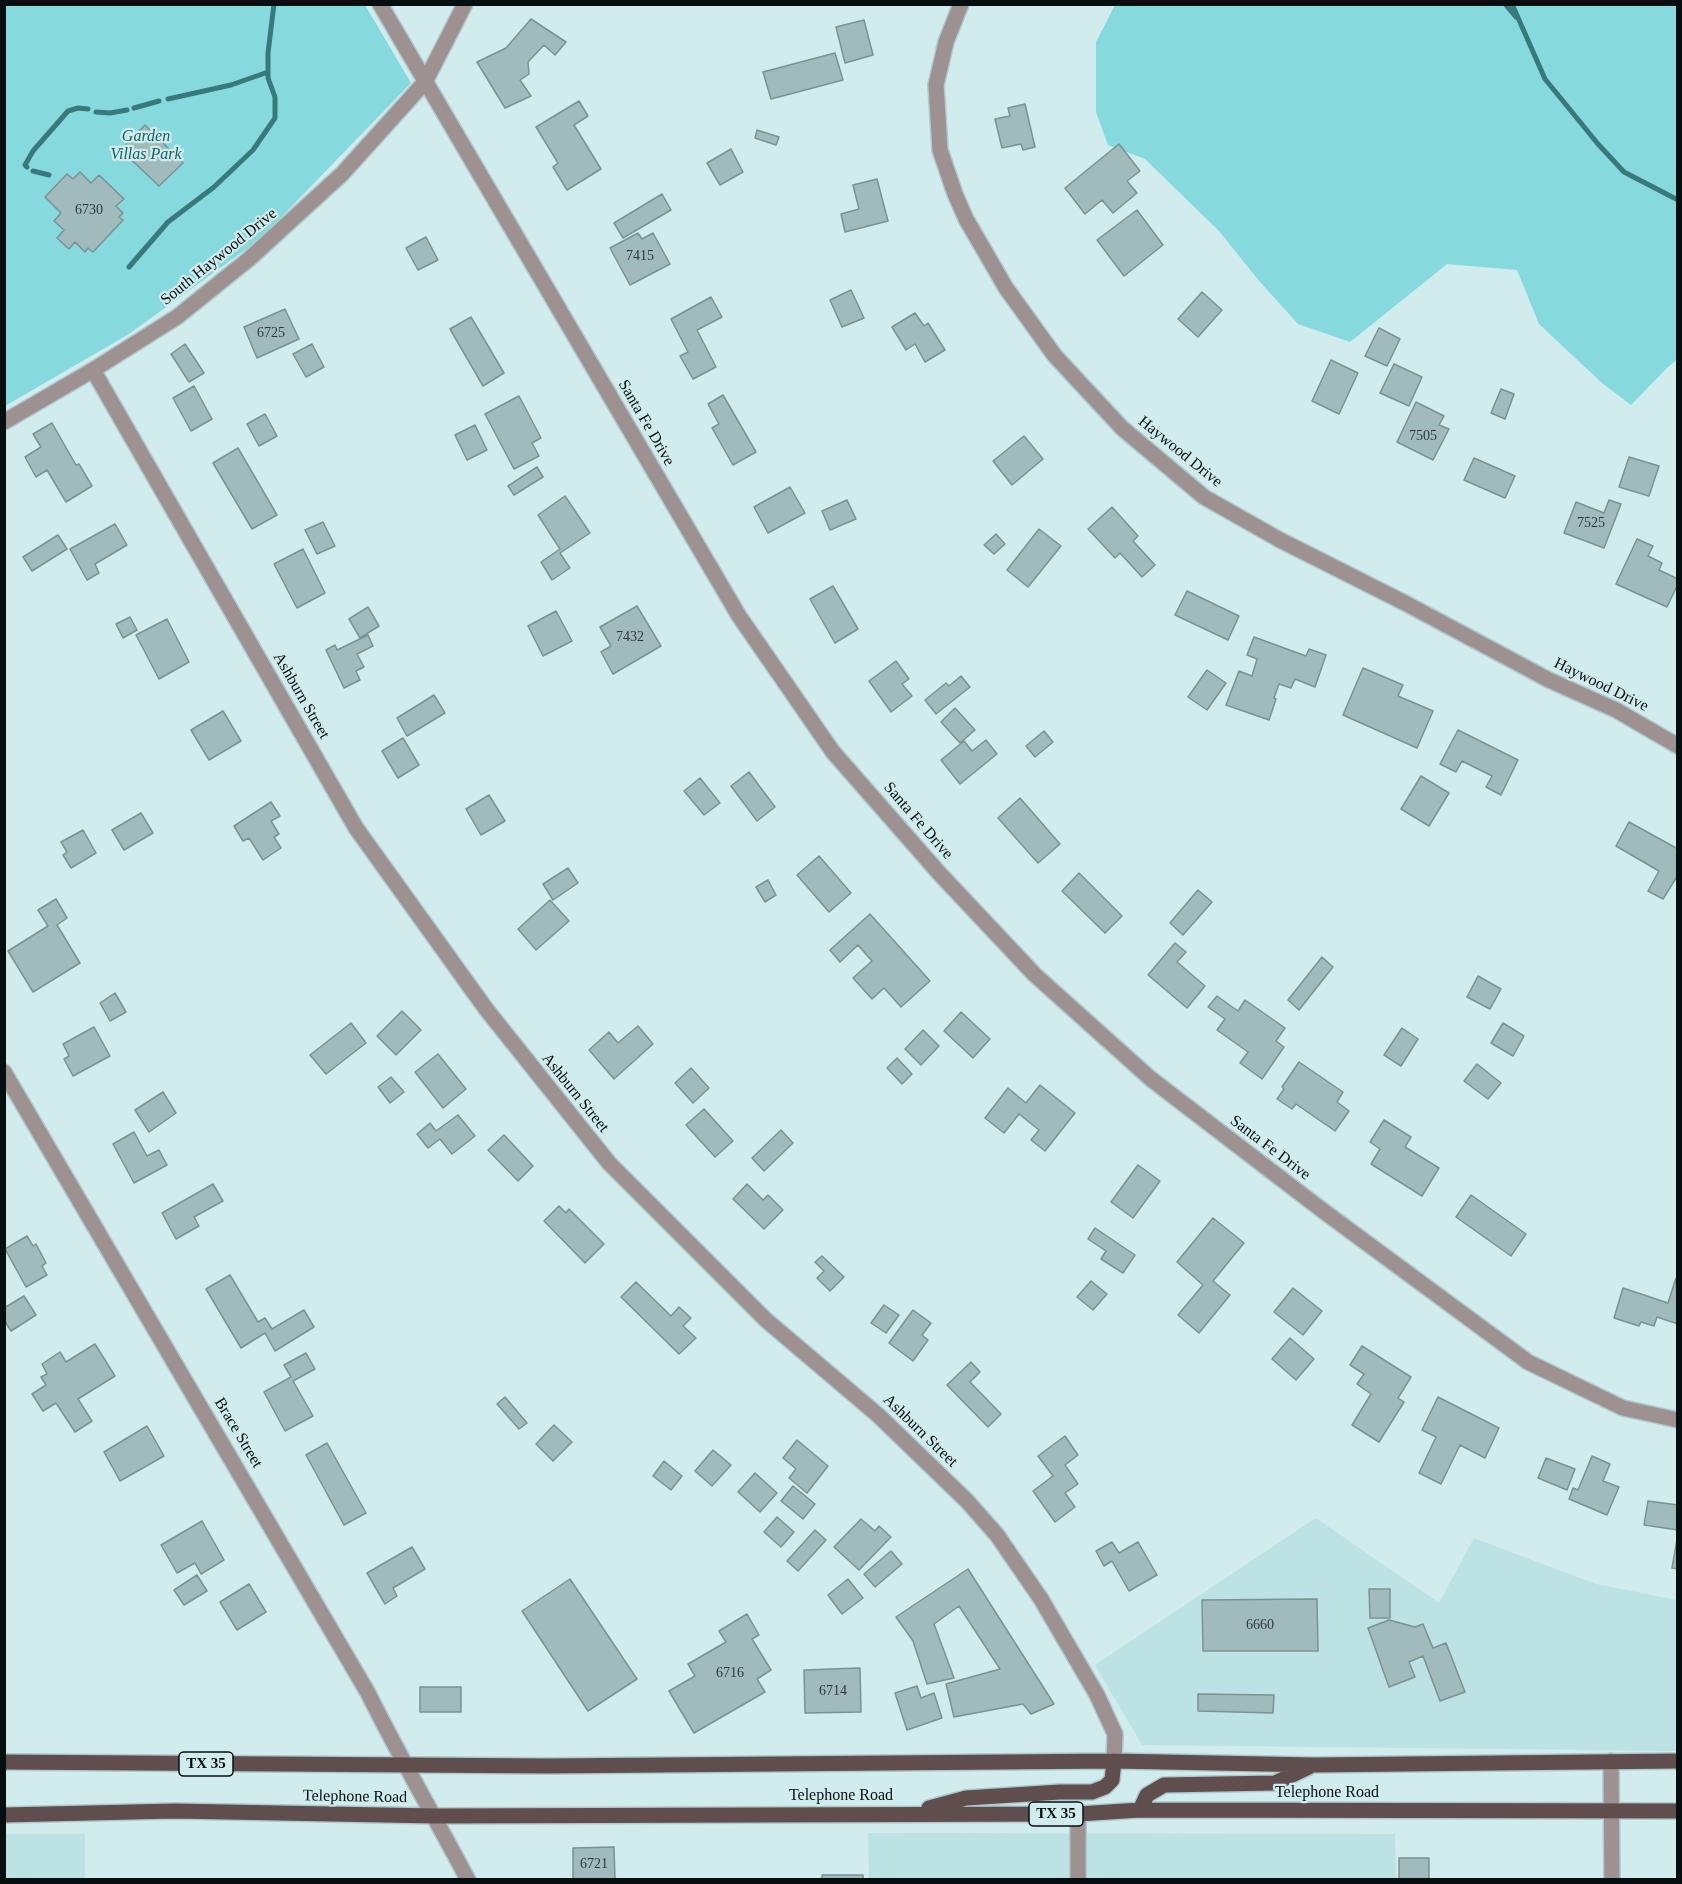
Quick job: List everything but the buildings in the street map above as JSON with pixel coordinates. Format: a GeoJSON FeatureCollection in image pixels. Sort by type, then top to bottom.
{"type":"FeatureCollection","features":[{"type":"Feature","properties":{"kind":"main road","name":"Telephone Road"},"geometry":{"type":"LineString","coordinates":[[4,1762],[548,1766],[1114,1761],[1315,1765],[1677,1761]]}},
{"type":"Feature","properties":{"kind":"main road"},"geometry":{"type":"LineString","coordinates":[[909,1814],[966,1798],[1092,1792],[1105,1787],[1112,1779],[1114,1761]]}},
{"type":"Feature","properties":{"kind":"main road"},"geometry":{"type":"LineString","coordinates":[[1140,1810],[1147,1795],[1164,1785],[1275,1783],[1315,1765]]}},
{"type":"Feature","properties":{"kind":"main road","name":"Telephone Road"},"geometry":{"type":"LineString","coordinates":[[4,1815],[198,1811],[435,1816],[1078,1814],[1140,1810],[1677,1811]]}},
{"type":"Feature","properties":{"kind":"street","name":"Santa Fe Drive"},"geometry":{"type":"LineString","coordinates":[[380,4],[739,616],[833,752],[939,873],[1035,975],[1151,1080],[1340,1223],[1528,1362],[1623,1408],[1677,1420]]}},
{"type":"Feature","properties":{"kind":"street"},"geometry":{"type":"LineString","coordinates":[[425,82],[465,4]]}},
{"type":"Feature","properties":{"kind":"street","name":"Haywood Drive"},"geometry":{"type":"LineString","coordinates":[[961,4],[946,42],[936,85],[940,150],[955,194],[966,219],[1006,288],[1056,356],[1122,428],[1204,497],[1280,540],[1405,603],[1549,680],[1616,710],[1677,746]]}},
{"type":"Feature","properties":{"kind":"street","name":"South Haywood Drive"},"geometry":{"type":"LineString","coordinates":[[4,422],[177,317],[249,259],[342,174],[425,82]]}},
{"type":"Feature","properties":{"kind":"street","name":"Ashburn Street"},"geometry":{"type":"LineString","coordinates":[[93,370],[356,828],[486,1009],[609,1163],[766,1320],[839,1380],[894,1430],[968,1501],[997,1535],[1041,1599],[1097,1695],[1114,1734],[1114,1761]]}},
{"type":"Feature","properties":{"kind":"street","name":"Brace Street"},"geometry":{"type":"LineString","coordinates":[[4,1072],[368,1693],[468,1880]]}},
{"type":"Feature","properties":{"kind":"street"},"geometry":{"type":"LineString","coordinates":[[1611,1761],[1612,1880]]}},
{"type":"Feature","properties":{"kind":"street"},"geometry":{"type":"LineString","coordinates":[[1078,1814],[1078,1880]]}},
{"type":"Feature","properties":{"kind":"shaded area"},"geometry":{"type":"Polygon","coordinates":[[[1316,1518],[1439,1603],[1474,1538],[1596,1584],[1677,1600],[1677,1751],[1142,1745],[1095,1665],[1316,1518]]]}},
{"type":"Feature","properties":{"kind":"shaded area"},"geometry":{"type":"Polygon","coordinates":[[[868,1833],[1395,1834],[1396,1879],[869,1879],[868,1833]]]}},
{"type":"Feature","properties":{"kind":"shaded area"},"geometry":{"type":"Polygon","coordinates":[[[5,1834],[85,1834],[85,1879],[5,1879],[5,1834]]]}},
{"type":"Feature","properties":{"kind":"green space","name":"Garden Villas Park"},"geometry":{"type":"Polygon","coordinates":[[[5,5],[365,5],[411,83],[260,239],[129,334],[5,406],[5,5]]]}},
{"type":"Feature","properties":{"kind":"green space"},"geometry":{"type":"Polygon","coordinates":[[[1115,5],[1677,5],[1677,360],[1631,405],[1602,383],[1539,324],[1517,270],[1447,264],[1350,342],[1298,324],[1219,231],[1145,159],[1108,145],[1096,112],[1096,42],[1115,5]]]}},
{"type":"Feature","properties":{"kind":"waterway"},"geometry":{"type":"LineString","coordinates":[[129,267],[168,222],[214,187],[253,150],[275,118],[275,97],[268,78],[268,53],[274,4]]}},
{"type":"Feature","properties":{"kind":"waterway"},"geometry":{"type":"LineString","coordinates":[[1505,4],[1516,17]]}},
{"type":"Feature","properties":{"kind":"waterway"},"geometry":{"type":"LineString","coordinates":[[1512,4],[1545,79],[1598,144],[1624,172],[1678,200]]}},
{"type":"Feature","properties":{"kind":"waterway"},"geometry":{"type":"LineString","coordinates":[[168,99],[231,85],[268,72]]}},
{"type":"Feature","properties":{"kind":"waterway"},"geometry":{"type":"LineString","coordinates":[[134,108],[159,101]]}},
{"type":"Feature","properties":{"kind":"waterway"},"geometry":{"type":"LineString","coordinates":[[27,167],[25,165],[33,151],[68,111],[78,108],[88,109]]}},
{"type":"Feature","properties":{"kind":"waterway"},"geometry":{"type":"LineString","coordinates":[[96,112],[110,113],[127,110]]}},
{"type":"Feature","properties":{"kind":"waterway"},"geometry":{"type":"LineString","coordinates":[[33,171],[49,175]]}}]}
